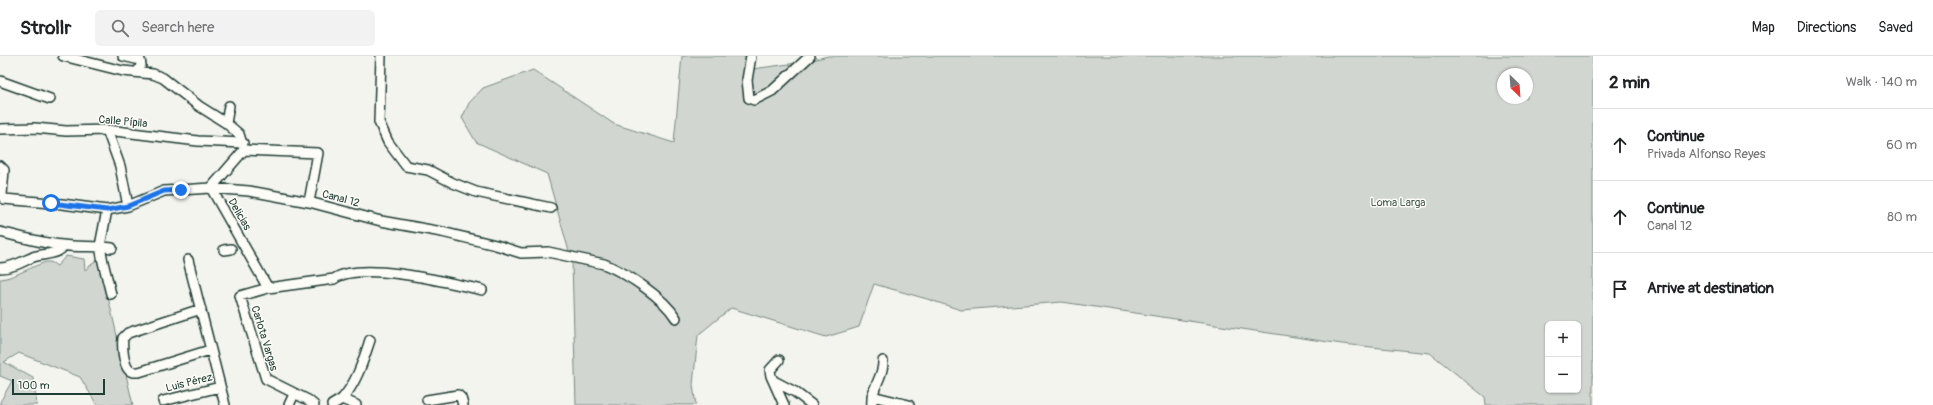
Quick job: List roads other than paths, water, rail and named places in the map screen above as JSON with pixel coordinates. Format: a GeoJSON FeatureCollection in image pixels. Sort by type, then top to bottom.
{"type":"FeatureCollection","features":[{"type":"Feature","properties":{"kind":"street"},"geometry":{"type":"LineString","coordinates":[[63,56],[123,71],[153,74],[163,78],[239,134],[243,147],[211,188]]}},
{"type":"Feature","properties":{"kind":"street"},"geometry":{"type":"LineString","coordinates":[[124,56],[140,60],[141,65],[138,72]]}},
{"type":"Feature","properties":{"kind":"street"},"geometry":{"type":"LineString","coordinates":[[381,56],[379,122],[388,142],[406,166],[428,170],[453,183],[476,192],[551,208]]}},
{"type":"Feature","properties":{"kind":"street"},"geometry":{"type":"LineString","coordinates":[[751,56],[747,90],[749,98],[754,100],[772,91],[810,56]]}},
{"type":"Feature","properties":{"kind":"street"},"geometry":{"type":"LineString","coordinates":[[0,81],[50,99]]}},
{"type":"Feature","properties":{"kind":"street"},"geometry":{"type":"LineString","coordinates":[[226,123],[229,106]]}},
{"type":"Feature","properties":{"kind":"street","name":"Calle Pípila"},"geometry":{"type":"LineString","coordinates":[[0,129],[35,128],[66,131],[107,130],[243,147],[318,153],[309,202]]}},
{"type":"Feature","properties":{"kind":"street"},"geometry":{"type":"LineString","coordinates":[[107,130],[120,166],[128,206]]}},
{"type":"Feature","properties":{"kind":"street","name":"Canal 12"},"geometry":{"type":"LineString","coordinates":[[0,166],[4,170],[3,197],[6,200],[51,203],[107,210],[128,206],[164,191],[211,188],[249,191],[309,202],[381,221],[442,232],[496,245],[521,253],[548,252],[604,264],[614,268],[658,297],[669,307],[676,318]]}},
{"type":"Feature","properties":{"kind":"street","name":"Delicias"},"geometry":{"type":"LineString","coordinates":[[211,188],[268,288]]}},
{"type":"Feature","properties":{"kind":"street"},"geometry":{"type":"LineString","coordinates":[[107,210],[100,246],[111,294]]}},
{"type":"Feature","properties":{"kind":"street"},"geometry":{"type":"LineString","coordinates":[[0,232],[62,246],[100,246],[112,248]]}},
{"type":"Feature","properties":{"kind":"street"},"geometry":{"type":"LineString","coordinates":[[0,268],[7,268],[34,257],[58,252],[62,246]]}},
{"type":"Feature","properties":{"kind":"street"},"geometry":{"type":"LineString","coordinates":[[188,260],[225,405]]}},
{"type":"Feature","properties":{"kind":"street","name":"Carlota Vargas"},"geometry":{"type":"LineString","coordinates":[[294,394],[266,379],[240,296],[268,288],[334,279],[339,275],[349,273],[387,272],[420,276],[482,290]]}},
{"type":"Feature","properties":{"kind":"street"},"geometry":{"type":"LineString","coordinates":[[201,309],[128,333],[123,338],[122,344],[129,370],[133,372],[147,371],[210,350]]}},
{"type":"Feature","properties":{"kind":"street"},"geometry":{"type":"LineString","coordinates":[[332,405],[342,399],[349,391],[356,379],[370,340]]}},
{"type":"Feature","properties":{"kind":"street"},"geometry":{"type":"LineString","coordinates":[[779,360],[770,370],[784,405]]}},
{"type":"Feature","properties":{"kind":"street"},"geometry":{"type":"LineString","coordinates":[[883,361],[882,375],[872,400],[909,405]]}},
{"type":"Feature","properties":{"kind":"street"},"geometry":{"type":"LineString","coordinates":[[774,381],[795,392],[812,405]]}},
{"type":"Feature","properties":{"kind":"street","name":"Luis Pérez"},"geometry":{"type":"LineString","coordinates":[[163,401],[220,386]]}},
{"type":"Feature","properties":{"kind":"street"},"geometry":{"type":"LineString","coordinates":[[289,405],[294,394],[308,400],[314,405]]}},
{"type":"Feature","properties":{"kind":"street"},"geometry":{"type":"LineString","coordinates":[[427,400],[458,395],[461,398],[463,405]]}},
{"type":"Feature","properties":{"kind":"street"},"geometry":{"type":"LineString","coordinates":[[342,399],[356,405]]}},
{"type":"Feature","properties":{"kind":"park label","name":"Loma Larga"},"geometry":{"type":"Point","coordinates":[1398,202]}}]}
